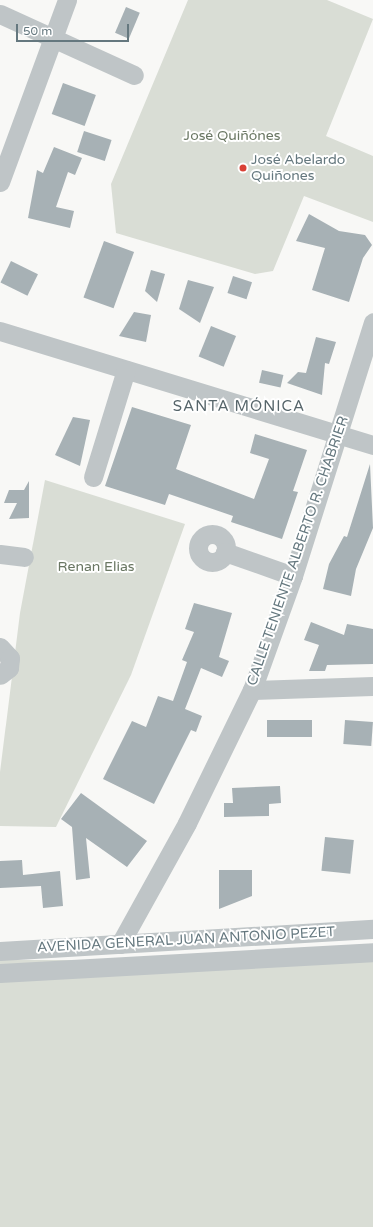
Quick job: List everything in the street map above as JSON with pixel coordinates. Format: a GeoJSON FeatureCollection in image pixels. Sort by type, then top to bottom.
{"type":"FeatureCollection","features":[{"type":"Feature","properties":{"kind":"street"},"geometry":{"type":"LineString","coordinates":[[0,182],[67,0]]}},
{"type":"Feature","properties":{"kind":"street"},"geometry":{"type":"LineString","coordinates":[[0,14],[134,75]]}},
{"type":"Feature","properties":{"kind":"street","name":"CALLE TENIENTE ALBERTO R. CHABRIER"},"geometry":{"type":"LineString","coordinates":[[120,944],[187,823],[252,690],[293,576],[373,322]]}},
{"type":"Feature","properties":{"kind":"street"},"geometry":{"type":"LineString","coordinates":[[0,331],[373,445]]}},
{"type":"Feature","properties":{"kind":"street"},"geometry":{"type":"LineString","coordinates":[[93,477],[126,370]]}},
{"type":"Feature","properties":{"kind":"street"},"geometry":{"type":"LineString","coordinates":[[225,552],[293,576]]}},
{"type":"Feature","properties":{"kind":"street"},"geometry":{"type":"LineString","coordinates":[[0,554],[24,557]]}},
{"type":"Feature","properties":{"kind":"street"},"geometry":{"type":"LineString","coordinates":[[0,647],[10,658],[9,668],[0,675]]}},
{"type":"Feature","properties":{"kind":"street"},"geometry":{"type":"LineString","coordinates":[[252,690],[373,686]]}},
{"type":"Feature","properties":{"kind":"street","name":"AVENIDA GENERAL JUAN ANTONIO PEZET"},"geometry":{"type":"LineString","coordinates":[[0,951],[373,929]]}},
{"type":"Feature","properties":{"kind":"street","name":"AVENIDA GENERAL JUAN ANTONIO PEZET"},"geometry":{"type":"LineString","coordinates":[[0,973],[373,952]]}},
{"type":"Feature","properties":{"kind":"green space","name":"José Quiñónes"},"geometry":{"type":"Polygon","coordinates":[[[188,0],[327,0],[373,19],[326,136],[373,156],[373,222],[304,196],[273,271],[255,274],[116,233],[111,184],[188,0]]]}},
{"type":"Feature","properties":{"kind":"green space","name":"Renan Elias"},"geometry":{"type":"Polygon","coordinates":[[[45,480],[185,524],[131,675],[56,827],[0,826],[0,772],[20,613],[45,480]]]}},
{"type":"Feature","properties":{"kind":"green space"},"geometry":{"type":"Polygon","coordinates":[[[0,960],[373,960],[373,1227],[0,1227],[0,960]]]}},
{"type":"Feature","properties":{"kind":"building"},"geometry":{"type":"Polygon","coordinates":[[[126,7],[140,13],[129,39],[115,33],[126,7]]]}},
{"type":"Feature","properties":{"kind":"building"},"geometry":{"type":"Polygon","coordinates":[[[63,83],[96,95],[85,126],[52,114],[63,83]]]}},
{"type":"Feature","properties":{"kind":"building"},"geometry":{"type":"Polygon","coordinates":[[[84,131],[112,140],[105,161],[77,152],[84,131]]]}},
{"type":"Feature","properties":{"kind":"building"},"geometry":{"type":"Polygon","coordinates":[[[54,147],[82,158],[75,175],[68,172],[56,207],[74,211],[70,228],[28,218],[37,170],[43,173],[54,147]]]}},
{"type":"Feature","properties":{"kind":"building"},"geometry":{"type":"Polygon","coordinates":[[[309,214],[339,231],[365,235],[372,245],[363,258],[349,302],[312,290],[325,248],[296,241],[309,214]]]}},
{"type":"Feature","properties":{"kind":"building"},"geometry":{"type":"Polygon","coordinates":[[[104,241],[134,252],[114,308],[83,297],[104,241]]]}},
{"type":"Feature","properties":{"kind":"building"},"geometry":{"type":"Polygon","coordinates":[[[11,261],[38,274],[27,296],[0,283],[11,261]]]}},
{"type":"Feature","properties":{"kind":"building"},"geometry":{"type":"Polygon","coordinates":[[[151,270],[165,274],[157,302],[145,291],[151,270]]]}},
{"type":"Feature","properties":{"kind":"building"},"geometry":{"type":"Polygon","coordinates":[[[233,276],[252,282],[246,299],[227,293],[233,276]]]}},
{"type":"Feature","properties":{"kind":"building"},"geometry":{"type":"Polygon","coordinates":[[[188,280],[214,287],[200,323],[179,309],[188,280]]]}},
{"type":"Feature","properties":{"kind":"building"},"geometry":{"type":"Polygon","coordinates":[[[134,312],[151,315],[146,342],[119,336],[134,312]]]}},
{"type":"Feature","properties":{"kind":"building"},"geometry":{"type":"Polygon","coordinates":[[[211,326],[236,336],[224,367],[199,357],[211,326]]]}},
{"type":"Feature","properties":{"kind":"building"},"geometry":{"type":"Polygon","coordinates":[[[316,337],[336,342],[329,364],[325,363],[322,395],[287,383],[298,372],[306,373],[316,337]]]}},
{"type":"Feature","properties":{"kind":"building"},"geometry":{"type":"Polygon","coordinates":[[[262,370],[283,375],[281,388],[259,383],[262,370]]]}},
{"type":"Feature","properties":{"kind":"building"},"geometry":{"type":"Polygon","coordinates":[[[132,407],[191,425],[176,469],[254,499],[269,459],[250,453],[255,434],[307,450],[293,491],[298,492],[282,539],[231,522],[233,516],[169,494],[165,505],[105,486],[132,407]]]}},
{"type":"Feature","properties":{"kind":"building"},"geometry":{"type":"Polygon","coordinates":[[[73,417],[90,420],[80,466],[55,455],[73,417]]]}},
{"type":"Feature","properties":{"kind":"building"},"geometry":{"type":"Polygon","coordinates":[[[370,464],[373,528],[356,569],[351,596],[323,589],[329,564],[344,536],[347,537],[370,464]]]}},
{"type":"Feature","properties":{"kind":"building"},"geometry":{"type":"Polygon","coordinates":[[[29,481],[29,518],[9,519],[17,503],[4,503],[9,490],[24,490],[29,481]]]}},
{"type":"Feature","properties":{"kind":"building"},"geometry":{"type":"Polygon","coordinates":[[[194,603],[232,613],[219,657],[229,661],[222,677],[201,668],[185,709],[202,716],[196,732],[191,730],[154,804],[103,779],[132,721],[146,727],[158,696],[173,701],[187,662],[182,660],[194,632],[185,629],[194,603]]]}},
{"type":"Feature","properties":{"kind":"building"},"geometry":{"type":"Polygon","coordinates":[[[311,622],[344,635],[347,624],[373,629],[373,664],[327,665],[325,671],[309,671],[319,645],[304,640],[311,622]]]}},
{"type":"Feature","properties":{"kind":"building"},"geometry":{"type":"Polygon","coordinates":[[[267,720],[312,720],[312,737],[267,737],[267,720]]]}},
{"type":"Feature","properties":{"kind":"building"},"geometry":{"type":"Polygon","coordinates":[[[345,720],[373,722],[371,746],[343,744],[345,720]]]}},
{"type":"Feature","properties":{"kind":"building"},"geometry":{"type":"Polygon","coordinates":[[[280,786],[281,803],[269,804],[269,816],[224,817],[224,803],[233,803],[232,788],[280,786]]]}},
{"type":"Feature","properties":{"kind":"building"},"geometry":{"type":"Polygon","coordinates":[[[81,793],[147,841],[127,867],[86,838],[90,878],[76,880],[72,827],[61,819],[81,793]]]}},
{"type":"Feature","properties":{"kind":"building"},"geometry":{"type":"Polygon","coordinates":[[[325,837],[354,840],[350,874],[321,871],[325,837]]]}},
{"type":"Feature","properties":{"kind":"building"},"geometry":{"type":"Polygon","coordinates":[[[22,860],[23,875],[60,871],[63,906],[43,908],[41,886],[0,888],[0,861],[22,860]]]}},
{"type":"Feature","properties":{"kind":"building"},"geometry":{"type":"Polygon","coordinates":[[[219,870],[252,870],[252,896],[219,909],[219,870]]]}},
{"type":"Feature","properties":{"kind":"place","name":"José Abelardo Quiñones"},"geometry":{"type":"Point","coordinates":[243,168]}},
{"type":"Feature","properties":{"kind":"district","name":"SANTA MÓNICA"},"geometry":{"type":"Point","coordinates":[239,407]}}]}
